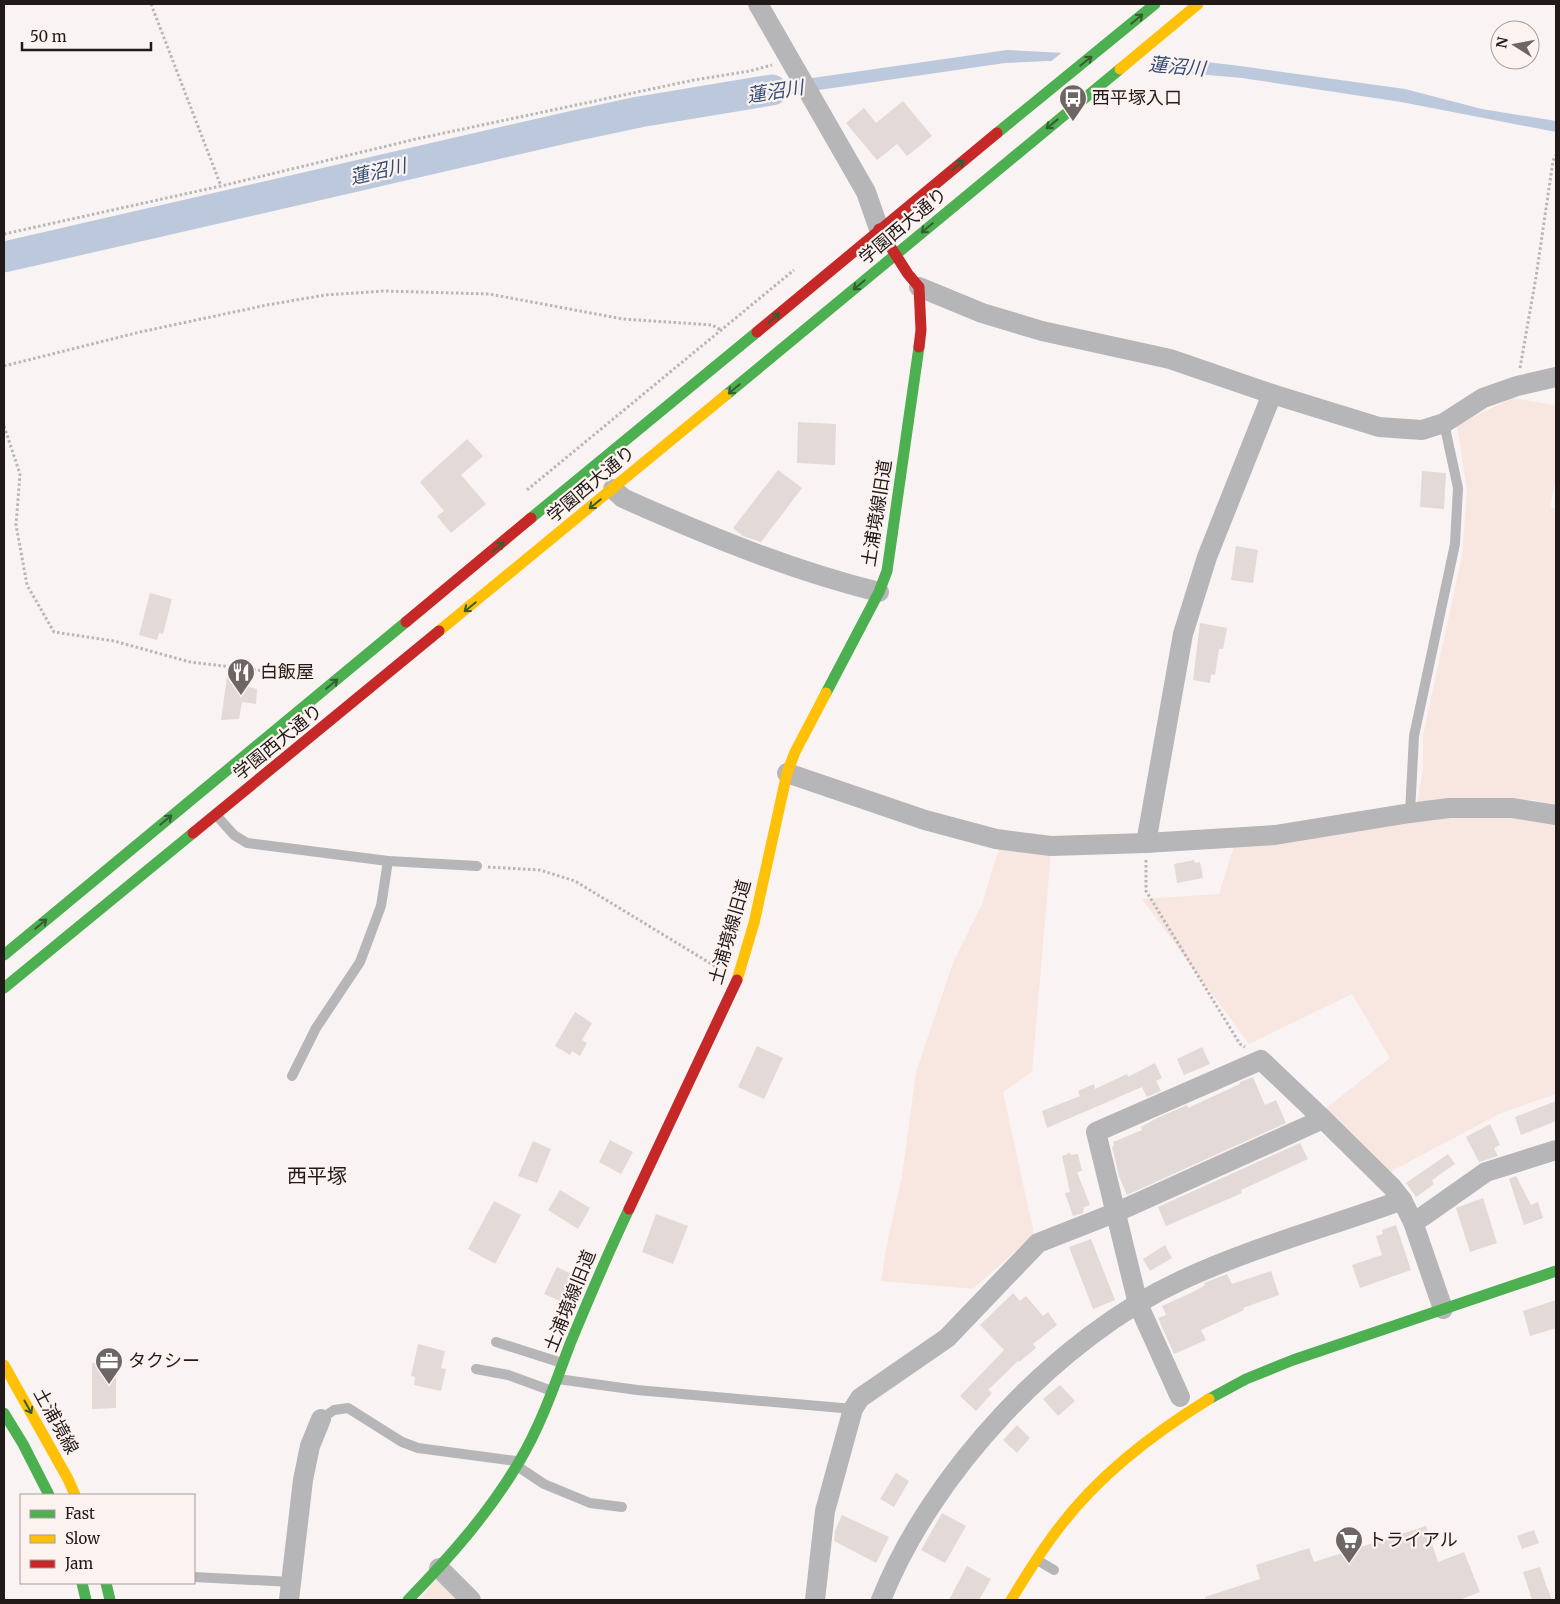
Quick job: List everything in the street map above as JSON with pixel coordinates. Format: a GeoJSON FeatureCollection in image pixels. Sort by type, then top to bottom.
{"type":"FeatureCollection","features":[{"type":"Feature","properties":{"kind":"main road","name":"学園西大通り"},"geometry":{"type":"LineString","coordinates":[[4,956],[205,787],[317,697],[880,229],[1155,4]]}},
{"type":"Feature","properties":{"kind":"main road","name":"学園西大通り"},"geometry":{"type":"LineString","coordinates":[[4,988],[613,489],[1198,4]]}},
{"type":"Feature","properties":{"kind":"main road"},"geometry":{"type":"LineString","coordinates":[[880,229],[908,274],[919,287]]}},
{"type":"Feature","properties":{"kind":"main road","name":"土浦境線旧道"},"geometry":{"type":"LineString","coordinates":[[408,1600],[439,1568],[488,1508],[518,1464],[540,1421],[599,1272],[737,980],[754,923],[787,773],[794,752],[878,592],[887,571],[921,330],[919,287]]}},
{"type":"Feature","properties":{"kind":"main road"},"geometry":{"type":"LineString","coordinates":[[1011,1600],[1036,1559],[1067,1516],[1093,1488],[1117,1465],[1148,1440],[1188,1412],[1231,1387],[1277,1366],[1556,1271]]}},
{"type":"Feature","properties":{"kind":"main road","name":"土浦境線"},"geometry":{"type":"LineString","coordinates":[[4,1365],[75,1494]]}},
{"type":"Feature","properties":{"kind":"main road"},"geometry":{"type":"LineString","coordinates":[[4,1413],[23,1444],[48,1494]]}},
{"type":"Feature","properties":{"kind":"main road"},"geometry":{"type":"LineString","coordinates":[[82,1584],[86,1600]]}},
{"type":"Feature","properties":{"kind":"main road"},"geometry":{"type":"LineString","coordinates":[[106,1584],[110,1600]]}},
{"type":"Feature","properties":{"kind":"street"},"geometry":{"type":"LineString","coordinates":[[758,4],[866,192],[880,229]]}},
{"type":"Feature","properties":{"kind":"street"},"geometry":{"type":"LineString","coordinates":[[919,287],[982,313],[1042,331],[1170,360],[1379,427],[1422,430],[1444,423],[1483,398],[1517,386],[1556,377]]}},
{"type":"Feature","properties":{"kind":"street"},"geometry":{"type":"LineString","coordinates":[[1146,843],[1183,634],[1207,557],[1272,394]]}},
{"type":"Feature","properties":{"kind":"street"},"geometry":{"type":"LineString","coordinates":[[613,489],[628,501],[743,548],[838,582],[878,592]]}},
{"type":"Feature","properties":{"kind":"street"},"geometry":{"type":"LineString","coordinates":[[787,773],[926,820],[996,839],[1051,846],[1146,843],[1275,835],[1450,808],[1491,807],[1531,810],[1556,815]]}},
{"type":"Feature","properties":{"kind":"street"},"geometry":{"type":"LineString","coordinates":[[1180,1397],[1138,1304],[1096,1132],[1261,1060],[1392,1187],[1402,1200],[1413,1222],[1443,1309]]}},
{"type":"Feature","properties":{"kind":"street"},"geometry":{"type":"LineString","coordinates":[[815,1600],[825,1511],[853,1409],[860,1398],[947,1338],[1038,1243],[1117,1212],[1323,1119]]}},
{"type":"Feature","properties":{"kind":"street"},"geometry":{"type":"LineString","coordinates":[[1413,1222],[1486,1172],[1556,1150]]}},
{"type":"Feature","properties":{"kind":"street"},"geometry":{"type":"LineString","coordinates":[[881,1600],[913,1534],[951,1476],[971,1450],[1008,1408],[1043,1374],[1080,1343],[1138,1304],[1180,1281],[1230,1259],[1402,1200]]}},
{"type":"Feature","properties":{"kind":"street"},"geometry":{"type":"LineString","coordinates":[[290,1591],[303,1480],[310,1446],[322,1420]]}},
{"type":"Feature","properties":{"kind":"street"},"geometry":{"type":"LineString","coordinates":[[439,1568],[471,1600]]}},
{"type":"Feature","properties":{"kind":"lane"},"geometry":{"type":"LineString","coordinates":[[1410,813],[1414,736],[1455,544],[1458,488],[1444,423]]}},
{"type":"Feature","properties":{"kind":"lane"},"geometry":{"type":"LineString","coordinates":[[217,815],[234,835],[247,842],[388,861],[477,866]]}},
{"type":"Feature","properties":{"kind":"lane"},"geometry":{"type":"LineString","coordinates":[[292,1076],[316,1028],[360,962],[381,906],[388,861]]}},
{"type":"Feature","properties":{"kind":"lane"},"geometry":{"type":"LineString","coordinates":[[496,1342],[563,1364]]}},
{"type":"Feature","properties":{"kind":"lane"},"geometry":{"type":"LineString","coordinates":[[476,1369],[508,1375],[552,1392]]}},
{"type":"Feature","properties":{"kind":"lane"},"geometry":{"type":"LineString","coordinates":[[557,1379],[637,1390],[853,1409]]}},
{"type":"Feature","properties":{"kind":"lane"},"geometry":{"type":"LineString","coordinates":[[322,1420],[334,1410],[348,1408],[402,1442],[418,1448],[518,1464],[544,1484],[590,1503],[622,1507]]}},
{"type":"Feature","properties":{"kind":"lane"},"geometry":{"type":"LineString","coordinates":[[1036,1559],[1054,1570]]}},
{"type":"Feature","properties":{"kind":"lane"},"geometry":{"type":"LineString","coordinates":[[195,1577],[290,1591]]}},
{"type":"Feature","properties":{"kind":"path"},"geometry":{"type":"LineString","coordinates":[[151,4],[222,186]]}},
{"type":"Feature","properties":{"kind":"path"},"geometry":{"type":"LineString","coordinates":[[4,234],[222,186],[416,139],[694,80],[791,63]]}},
{"type":"Feature","properties":{"kind":"path"},"geometry":{"type":"LineString","coordinates":[[1517,386],[1536,277],[1553,161],[1556,154]]}},
{"type":"Feature","properties":{"kind":"path"},"geometry":{"type":"LineString","coordinates":[[4,366],[140,332],[267,306],[325,295],[385,291],[490,294],[623,319],[712,325],[720,330],[737,349]]}},
{"type":"Feature","properties":{"kind":"path"},"geometry":{"type":"LineString","coordinates":[[4,426],[20,474],[16,525],[27,585],[54,632],[114,641],[190,662],[299,675],[317,697]]}},
{"type":"Feature","properties":{"kind":"path"},"geometry":{"type":"LineString","coordinates":[[1146,843],[1146,891],[1240,1044],[1261,1060]]}},
{"type":"Feature","properties":{"kind":"path"},"geometry":{"type":"LineString","coordinates":[[477,866],[540,870],[575,881],[737,980]]}},
{"type":"Feature","properties":{"kind":"shaded area"},"geometry":{"type":"Polygon","coordinates":[[[1512,398],[1556,405],[1556,478],[1550,507],[1556,509],[1556,805],[1534,800],[1473,800],[1417,803],[1423,770],[1423,735],[1462,556],[1467,491],[1457,425],[1512,398]]]}},
{"type":"Feature","properties":{"kind":"shaded area"},"geometry":{"type":"Polygon","coordinates":[[[1480,813],[1556,822],[1556,1094],[1501,1113],[1388,1173],[1326,1108],[1390,1058],[1352,994],[1249,1044],[1142,899],[1219,894],[1234,846],[1419,817],[1480,813]]]}},
{"type":"Feature","properties":{"kind":"shaded area"},"geometry":{"type":"Polygon","coordinates":[[[999,848],[1051,852],[1032,1072],[1003,1092],[1034,1234],[973,1289],[881,1281],[902,1176],[916,1072],[953,963],[982,904],[999,848]]]}},
{"type":"Feature","properties":{"kind":"shaded area"},"geometry":{"type":"Polygon","coordinates":[[[437,1579],[463,1600],[419,1600],[437,1579]]]}},
{"type":"Feature","properties":{"kind":"water"},"geometry":{"type":"Polygon","coordinates":[[[1007,50],[1182,59],[1405,89],[1482,109],[1556,121],[1556,132],[1401,102],[1242,78],[1048,61],[1005,63],[730,103],[729,90],[1007,50]]]}},
{"type":"Feature","properties":{"kind":"pier"},"geometry":{"type":"Polygon","coordinates":[[[1065,50],[1171,56],[1151,72],[1049,63],[1065,50]]]}},
{"type":"Feature","properties":{"kind":"building"},"geometry":{"type":"Polygon","coordinates":[[[903,101],[932,136],[907,156],[897,144],[877,160],[846,123],[864,108],[876,123],[903,101]]]}},
{"type":"Feature","properties":{"kind":"building"},"geometry":{"type":"Polygon","coordinates":[[[798,422],[836,424],[835,465],[797,463],[798,422]]]}},
{"type":"Feature","properties":{"kind":"building"},"geometry":{"type":"Polygon","coordinates":[[[467,439],[483,456],[461,475],[486,504],[451,533],[437,516],[444,511],[420,482],[467,439]]]}},
{"type":"Feature","properties":{"kind":"building"},"geometry":{"type":"Polygon","coordinates":[[[778,470],[802,488],[761,542],[743,536],[733,528],[778,470]]]}},
{"type":"Feature","properties":{"kind":"building"},"geometry":{"type":"Polygon","coordinates":[[[1422,471],[1446,473],[1444,509],[1420,507],[1422,471]]]}},
{"type":"Feature","properties":{"kind":"building"},"geometry":{"type":"Polygon","coordinates":[[[1236,546],[1258,550],[1253,583],[1231,580],[1236,546]]]}},
{"type":"Feature","properties":{"kind":"building"},"geometry":{"type":"Polygon","coordinates":[[[150,593],[172,599],[163,634],[159,633],[157,640],[139,635],[150,593]]]}},
{"type":"Feature","properties":{"kind":"building"},"geometry":{"type":"Polygon","coordinates":[[[1200,623],[1227,628],[1223,649],[1219,649],[1215,675],[1211,674],[1210,683],[1193,680],[1200,623]]]}},
{"type":"Feature","properties":{"kind":"building","name":"白飯屋"},"geometry":{"type":"Polygon","coordinates":[[[227,677],[245,679],[245,686],[257,689],[256,704],[242,702],[239,719],[221,720],[227,677]]]}},
{"type":"Feature","properties":{"kind":"building"},"geometry":{"type":"Polygon","coordinates":[[[1194,860],[1195,863],[1200,862],[1203,878],[1177,883],[1174,864],[1194,860]]]}},
{"type":"Feature","properties":{"kind":"building"},"geometry":{"type":"Polygon","coordinates":[[[575,1012],[592,1023],[582,1040],[587,1043],[580,1056],[572,1051],[570,1055],[555,1046],[575,1012]]]}},
{"type":"Feature","properties":{"kind":"building"},"geometry":{"type":"Polygon","coordinates":[[[757,1046],[783,1058],[764,1099],[738,1087],[757,1046]]]}},
{"type":"Feature","properties":{"kind":"building"},"geometry":{"type":"Polygon","coordinates":[[[1202,1047],[1210,1064],[1184,1075],[1177,1059],[1202,1047]]]}},
{"type":"Feature","properties":{"kind":"building"},"geometry":{"type":"Polygon","coordinates":[[[1155,1063],[1162,1078],[1156,1081],[1161,1091],[1147,1097],[1142,1087],[1047,1128],[1042,1111],[1080,1096],[1078,1091],[1094,1084],[1095,1089],[1127,1074],[1128,1077],[1155,1063]]]}},
{"type":"Feature","properties":{"kind":"building"},"geometry":{"type":"Polygon","coordinates":[[[1253,1077],[1265,1105],[1276,1100],[1286,1123],[1127,1195],[1119,1176],[1112,1147],[1114,1146],[1113,1142],[1142,1130],[1141,1127],[1157,1118],[1187,1105],[1188,1108],[1253,1077]]]}},
{"type":"Feature","properties":{"kind":"building"},"geometry":{"type":"Polygon","coordinates":[[[1556,1101],[1556,1121],[1521,1135],[1515,1117],[1556,1101]]]}},
{"type":"Feature","properties":{"kind":"building"},"geometry":{"type":"Polygon","coordinates":[[[1490,1124],[1500,1145],[1494,1148],[1498,1156],[1479,1162],[1466,1137],[1490,1124]]]}},
{"type":"Feature","properties":{"kind":"building"},"geometry":{"type":"Polygon","coordinates":[[[610,1140],[633,1152],[621,1174],[599,1162],[610,1140]]]}},
{"type":"Feature","properties":{"kind":"building"},"geometry":{"type":"Polygon","coordinates":[[[533,1141],[551,1149],[537,1183],[518,1176],[533,1141]]]}},
{"type":"Feature","properties":{"kind":"building"},"geometry":{"type":"Polygon","coordinates":[[[1300,1143],[1308,1159],[1241,1190],[1242,1193],[1166,1226],[1158,1207],[1300,1143]]]}},
{"type":"Feature","properties":{"kind":"building"},"geometry":{"type":"Polygon","coordinates":[[[1070,1153],[1071,1155],[1078,1154],[1082,1171],[1077,1172],[1090,1205],[1084,1207],[1083,1213],[1073,1216],[1065,1193],[1070,1192],[1062,1156],[1070,1153]]]}},
{"type":"Feature","properties":{"kind":"building"},"geometry":{"type":"Polygon","coordinates":[[[1448,1154],[1455,1164],[1432,1180],[1434,1184],[1416,1197],[1406,1183],[1448,1154]]]}},
{"type":"Feature","properties":{"kind":"building"},"geometry":{"type":"Polygon","coordinates":[[[1516,1176],[1531,1205],[1538,1202],[1543,1218],[1524,1225],[1509,1179],[1516,1176]]]}},
{"type":"Feature","properties":{"kind":"building"},"geometry":{"type":"Polygon","coordinates":[[[560,1190],[590,1208],[578,1229],[548,1210],[560,1190]]]}},
{"type":"Feature","properties":{"kind":"building"},"geometry":{"type":"Polygon","coordinates":[[[1483,1198],[1497,1243],[1470,1252],[1456,1208],[1483,1198]]]}},
{"type":"Feature","properties":{"kind":"building"},"geometry":{"type":"Polygon","coordinates":[[[494,1201],[521,1215],[495,1264],[468,1249],[494,1201]]]}},
{"type":"Feature","properties":{"kind":"building"},"geometry":{"type":"Polygon","coordinates":[[[656,1214],[688,1226],[673,1264],[642,1252],[656,1214]]]}},
{"type":"Feature","properties":{"kind":"building"},"geometry":{"type":"Polygon","coordinates":[[[1396,1225],[1411,1270],[1360,1288],[1352,1265],[1382,1255],[1376,1236],[1383,1234],[1382,1230],[1396,1225]]]}},
{"type":"Feature","properties":{"kind":"building"},"geometry":{"type":"Polygon","coordinates":[[[1091,1239],[1115,1300],[1093,1309],[1069,1247],[1091,1239]]]}},
{"type":"Feature","properties":{"kind":"building"},"geometry":{"type":"Polygon","coordinates":[[[1165,1245],[1172,1258],[1150,1271],[1143,1259],[1165,1245]]]}},
{"type":"Feature","properties":{"kind":"building"},"geometry":{"type":"Polygon","coordinates":[[[557,1267],[574,1275],[562,1302],[544,1294],[557,1267]]]}},
{"type":"Feature","properties":{"kind":"building"},"geometry":{"type":"Polygon","coordinates":[[[1271,1271],[1279,1295],[1243,1308],[1244,1310],[1201,1330],[1206,1340],[1174,1354],[1158,1318],[1166,1315],[1162,1306],[1195,1291],[1205,1285],[1204,1283],[1227,1274],[1232,1284],[1271,1271]]]}},
{"type":"Feature","properties":{"kind":"building"},"geometry":{"type":"Polygon","coordinates":[[[1013,1293],[1020,1301],[1026,1296],[1043,1316],[1048,1312],[1057,1325],[1033,1344],[1036,1348],[1018,1361],[988,1390],[992,1393],[976,1411],[960,1396],[1004,1350],[980,1325],[1013,1293]]]}},
{"type":"Feature","properties":{"kind":"building"},"geometry":{"type":"Polygon","coordinates":[[[1556,1300],[1556,1328],[1530,1336],[1523,1311],[1556,1300]]]}},
{"type":"Feature","properties":{"kind":"building"},"geometry":{"type":"Polygon","coordinates":[[[418,1344],[445,1351],[441,1368],[446,1369],[441,1391],[414,1385],[415,1377],[411,1376],[418,1344]]]}},
{"type":"Feature","properties":{"kind":"building"},"geometry":{"type":"Polygon","coordinates":[[[116,1362],[116,1408],[92,1409],[92,1363],[116,1362]]]}},
{"type":"Feature","properties":{"kind":"building"},"geometry":{"type":"Polygon","coordinates":[[[1060,1385],[1075,1401],[1058,1416],[1043,1399],[1060,1385]]]}},
{"type":"Feature","properties":{"kind":"building"},"geometry":{"type":"Polygon","coordinates":[[[1017,1425],[1030,1438],[1017,1453],[1003,1440],[1017,1425]]]}},
{"type":"Feature","properties":{"kind":"building"},"geometry":{"type":"Polygon","coordinates":[[[896,1473],[909,1481],[894,1507],[880,1499],[896,1473]]]}},
{"type":"Feature","properties":{"kind":"building"},"geometry":{"type":"Polygon","coordinates":[[[942,1513],[966,1526],[945,1563],[921,1550],[942,1513]]]}},
{"type":"Feature","properties":{"kind":"building"},"geometry":{"type":"Polygon","coordinates":[[[842,1515],[889,1537],[876,1563],[834,1541],[835,1531],[842,1515]]]}},
{"type":"Feature","properties":{"kind":"building","name":"トライアル"},"geometry":{"type":"Polygon","coordinates":[[[1426,1526],[1438,1562],[1464,1552],[1480,1592],[1459,1600],[1205,1600],[1205,1597],[1260,1579],[1256,1565],[1309,1548],[1314,1562],[1426,1526]]]}},
{"type":"Feature","properties":{"kind":"building"},"geometry":{"type":"Polygon","coordinates":[[[1534,1530],[1539,1543],[1522,1549],[1517,1536],[1534,1530]]]}},
{"type":"Feature","properties":{"kind":"building"},"geometry":{"type":"Polygon","coordinates":[[[967,1566],[991,1579],[979,1600],[949,1600],[967,1566]]]}},
{"type":"Feature","properties":{"kind":"building"},"geometry":{"type":"Polygon","coordinates":[[[1540,1567],[1552,1600],[1532,1600],[1523,1572],[1540,1567]]]}},
{"type":"Feature","properties":{"kind":"waterway","name":"蓮沼川"},"geometry":{"type":"LineString","coordinates":[[4,257],[574,126],[639,112],[772,90]]}},
{"type":"Feature","properties":{"kind":"traffic: fast"},"geometry":{"type":"LineString","coordinates":[[997,133],[1155,4]]}},
{"type":"Feature","properties":{"kind":"traffic: fast"},"geometry":{"type":"LineString","coordinates":[[726,395],[1120,69]]}},
{"type":"Feature","properties":{"kind":"traffic: fast"},"geometry":{"type":"LineString","coordinates":[[531,518],[757,332]]}},
{"type":"Feature","properties":{"kind":"traffic: fast"},"geometry":{"type":"LineString","coordinates":[[826,693],[879,592],[887,571],[919,347]]}},
{"type":"Feature","properties":{"kind":"traffic: fast"},"geometry":{"type":"LineString","coordinates":[[4,955],[406,622]]}},
{"type":"Feature","properties":{"kind":"traffic: fast"},"geometry":{"type":"LineString","coordinates":[[4,988],[193,833]]}},
{"type":"Feature","properties":{"kind":"traffic: fast"},"geometry":{"type":"LineString","coordinates":[[408,1600],[482,1517],[527,1448],[541,1419],[584,1310],[629,1209]]}},
{"type":"Feature","properties":{"kind":"traffic: fast"},"geometry":{"type":"LineString","coordinates":[[1209,1399],[1246,1379],[1293,1360],[1556,1271]]}},
{"type":"Feature","properties":{"kind":"traffic: fast"},"geometry":{"type":"LineString","coordinates":[[4,1413],[23,1444],[48,1494]]}},
{"type":"Feature","properties":{"kind":"traffic: fast"},"geometry":{"type":"LineString","coordinates":[[82,1584],[86,1600]]}},
{"type":"Feature","properties":{"kind":"traffic: fast"},"geometry":{"type":"LineString","coordinates":[[106,1584],[110,1600]]}},
{"type":"Feature","properties":{"kind":"traffic: slow"},"geometry":{"type":"LineString","coordinates":[[1120,69],[1198,4]]}},
{"type":"Feature","properties":{"kind":"traffic: slow"},"geometry":{"type":"LineString","coordinates":[[439,631],[726,395]]}},
{"type":"Feature","properties":{"kind":"traffic: slow"},"geometry":{"type":"LineString","coordinates":[[737,980],[754,923],[787,773],[795,752],[826,693]]}},
{"type":"Feature","properties":{"kind":"traffic: slow"},"geometry":{"type":"LineString","coordinates":[[4,1365],[75,1494]]}},
{"type":"Feature","properties":{"kind":"traffic: slow"},"geometry":{"type":"LineString","coordinates":[[1011,1600],[1049,1541],[1071,1513],[1106,1475],[1166,1427],[1209,1399]]}},
{"type":"Feature","properties":{"kind":"traffic: jam"},"geometry":{"type":"LineString","coordinates":[[757,332],[997,133]]}},
{"type":"Feature","properties":{"kind":"traffic: jam"},"geometry":{"type":"LineString","coordinates":[[879,229],[908,274],[919,287],[921,330],[919,347]]}},
{"type":"Feature","properties":{"kind":"traffic: jam"},"geometry":{"type":"LineString","coordinates":[[406,622],[531,518]]}},
{"type":"Feature","properties":{"kind":"traffic: jam"},"geometry":{"type":"LineString","coordinates":[[193,833],[439,631]]}},
{"type":"Feature","properties":{"kind":"traffic: jam"},"geometry":{"type":"LineString","coordinates":[[629,1209],[737,980]]}},
{"type":"Feature","properties":{"kind":"place","name":"西平塚入口"},"geometry":{"type":"Point","coordinates":[1073,122]}},
{"type":"Feature","properties":{"kind":"place","name":"白飯屋"},"geometry":{"type":"Point","coordinates":[241,696]}},
{"type":"Feature","properties":{"kind":"place","name":"タクシー"},"geometry":{"type":"Point","coordinates":[109,1385]}},
{"type":"Feature","properties":{"kind":"place","name":"トライアル"},"geometry":{"type":"Point","coordinates":[1349,1564]}},
{"type":"Feature","properties":{"kind":"district","name":"西平塚"},"geometry":{"type":"Point","coordinates":[317,1176]}}]}
